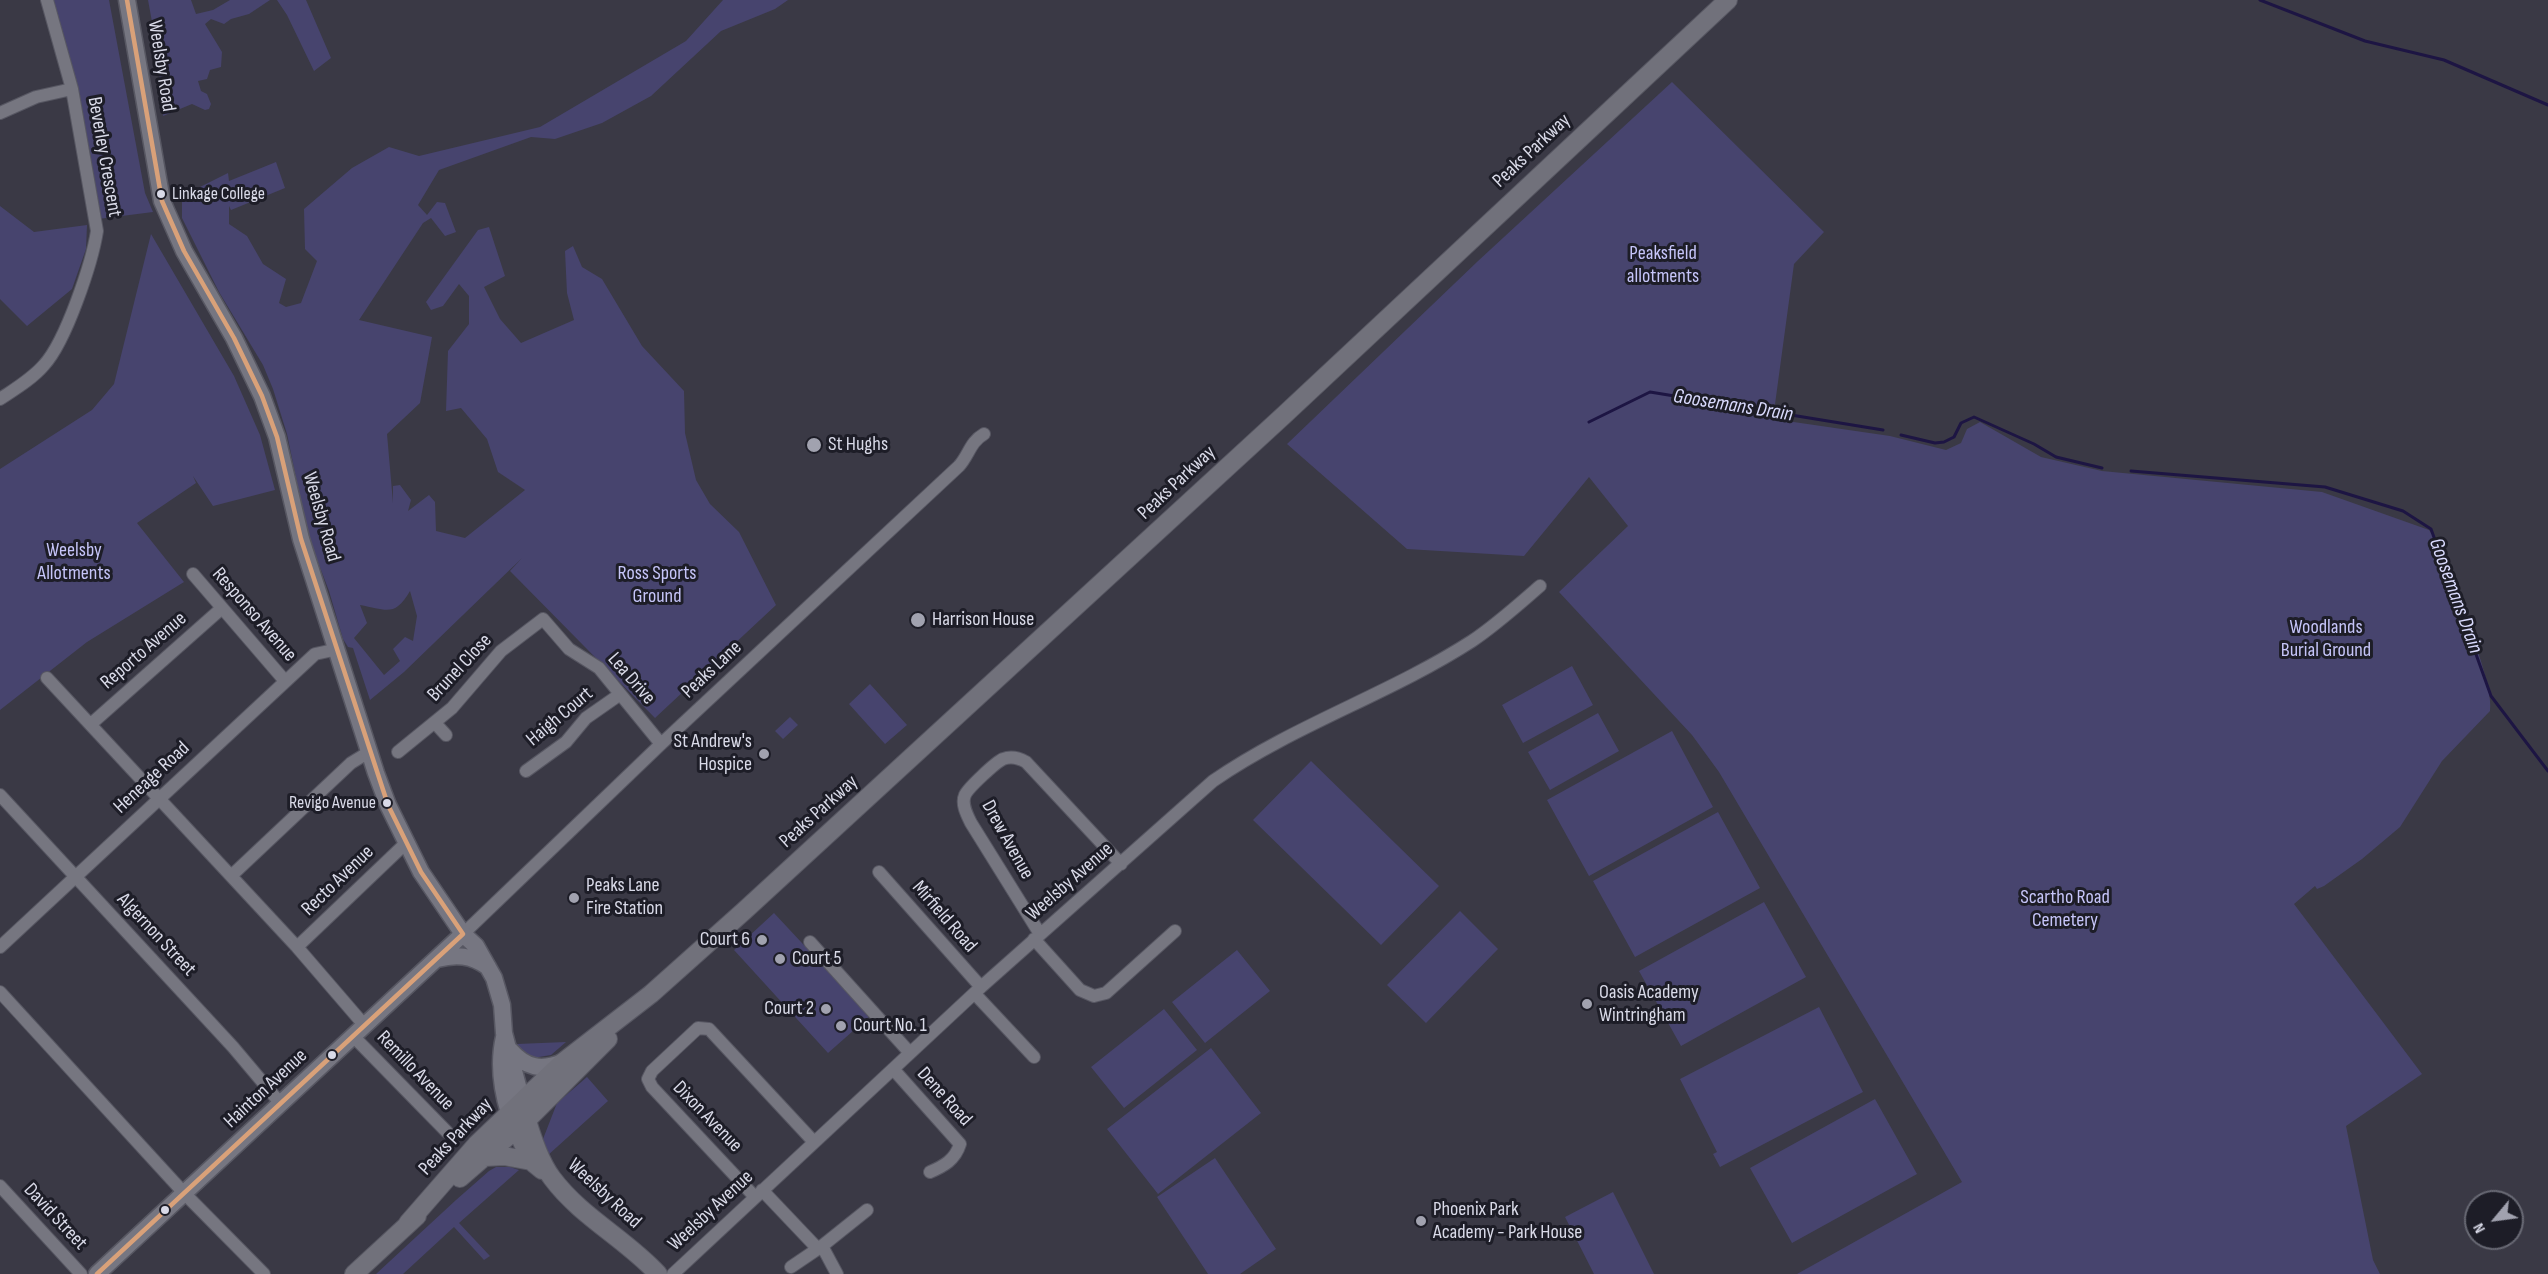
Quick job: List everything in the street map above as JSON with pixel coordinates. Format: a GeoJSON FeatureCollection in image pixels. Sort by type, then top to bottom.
{"type":"FeatureCollection","features":[{"type":"Feature","properties":{"kind":"highway","name":"Peaks Parkway"},"geometry":{"type":"LineString","coordinates":[[408,1223],[477,1144],[518,1116],[744,911],[1283,416],[1728,0]]}},
{"type":"Feature","properties":{"kind":"highway","name":"Peaks Parkway"},"geometry":{"type":"LineString","coordinates":[[354,1274],[484,1157],[563,1062],[651,994]]}},
{"type":"Feature","properties":{"kind":"highway"},"geometry":{"type":"LineString","coordinates":[[518,1116],[531,1161]]}},
{"type":"Feature","properties":{"kind":"highway","name":"Weelsby Road"},"geometry":{"type":"LineString","coordinates":[[518,1116],[550,1176],[594,1220],[658,1274]]}},
{"type":"Feature","properties":{"kind":"highway"},"geometry":{"type":"LineString","coordinates":[[484,1157],[504,1156],[531,1161],[550,1176]]}},
{"type":"Feature","properties":{"kind":"main road","name":"Weelsby Road"},"geometry":{"type":"LineString","coordinates":[[127,0],[162,201],[184,251],[234,338],[278,436],[301,539],[388,805],[421,872],[463,933],[476,946],[489,968],[500,998],[504,1033],[510,1050],[518,1116]]}},
{"type":"Feature","properties":{"kind":"main road","name":"Hainton Avenue"},"geometry":{"type":"LineString","coordinates":[[97,1274],[463,933]]}},
{"type":"Feature","properties":{"kind":"main road"},"geometry":{"type":"LineString","coordinates":[[436,960],[453,955],[472,957],[489,968]]}},
{"type":"Feature","properties":{"kind":"main road","name":"Weelsby Road"},"geometry":{"type":"LineString","coordinates":[[504,1033],[500,1064],[501,1081],[518,1116]]}},
{"type":"Feature","properties":{"kind":"main road"},"geometry":{"type":"LineString","coordinates":[[510,1050],[517,1058],[531,1067],[550,1067],[563,1062]]}},
{"type":"Feature","properties":{"kind":"street","name":"Beverley Crescent"},"geometry":{"type":"LineString","coordinates":[[0,399],[30,378],[53,353],[93,253],[97,231],[72,88],[47,0]]}},
{"type":"Feature","properties":{"kind":"street"},"geometry":{"type":"LineString","coordinates":[[0,113],[36,97],[72,88]]}},
{"type":"Feature","properties":{"kind":"street","name":"Peaks Lane"},"geometry":{"type":"LineString","coordinates":[[463,933],[661,744],[959,466],[968,457],[975,439],[984,434]]}},
{"type":"Feature","properties":{"kind":"street","name":"Responso Avenue"},"geometry":{"type":"LineString","coordinates":[[193,574],[285,681]]}},
{"type":"Feature","properties":{"kind":"street","name":"Weelsby Avenue"},"geometry":{"type":"LineString","coordinates":[[673,1274],[1037,937],[1213,781],[1247,757],[1454,652],[1492,626],[1540,586]]}},
{"type":"Feature","properties":{"kind":"street","name":"Reporto Avenue"},"geometry":{"type":"LineString","coordinates":[[91,724],[222,608]]}},
{"type":"Feature","properties":{"kind":"street","name":"Lea Drive"},"geometry":{"type":"LineString","coordinates":[[543,619],[569,649],[599,668],[661,744]]}},
{"type":"Feature","properties":{"kind":"street","name":"Brunel Close"},"geometry":{"type":"LineString","coordinates":[[398,752],[435,723],[473,686],[501,651],[543,619]]}},
{"type":"Feature","properties":{"kind":"street","name":"Heneage Road"},"geometry":{"type":"LineString","coordinates":[[0,946],[315,654],[338,649]]}},
{"type":"Feature","properties":{"kind":"street","name":"Remillo Avenue"},"geometry":{"type":"LineString","coordinates":[[47,678],[297,947],[360,1031],[447,1132]]}},
{"type":"Feature","properties":{"kind":"street","name":"Haigh Court"},"geometry":{"type":"LineString","coordinates":[[526,771],[566,742],[585,718],[619,695]]}},
{"type":"Feature","properties":{"kind":"street","name":"Brunel Close"},"geometry":{"type":"LineString","coordinates":[[435,723],[446,735]]}},
{"type":"Feature","properties":{"kind":"street"},"geometry":{"type":"LineString","coordinates":[[231,876],[351,763],[369,752]]}},
{"type":"Feature","properties":{"kind":"street","name":"Drew Avenue"},"geometry":{"type":"LineString","coordinates":[[1121,864],[1026,762],[1013,758],[999,761],[970,788],[965,796],[964,805],[971,823],[1037,937],[1080,990],[1094,996],[1106,993],[1175,931]]}},
{"type":"Feature","properties":{"kind":"street","name":"Algernon Street"},"geometry":{"type":"LineString","coordinates":[[0,795],[233,1047],[281,1104]]}},
{"type":"Feature","properties":{"kind":"street","name":"Recto Avenue"},"geometry":{"type":"LineString","coordinates":[[297,947],[406,843]]}},
{"type":"Feature","properties":{"kind":"street","name":"Mirfield Road"},"geometry":{"type":"LineString","coordinates":[[879,872],[1034,1057]]}},
{"type":"Feature","properties":{"kind":"street"},"geometry":{"type":"LineString","coordinates":[[810,942],[910,1053]]}},
{"type":"Feature","properties":{"kind":"street"},"geometry":{"type":"LineString","coordinates":[[0,992],[184,1193],[264,1274]]}},
{"type":"Feature","properties":{"kind":"street","name":"Dixon Avenue"},"geometry":{"type":"LineString","coordinates":[[759,1193],[652,1087],[648,1079],[652,1071],[698,1028],[709,1029],[814,1142]]}},
{"type":"Feature","properties":{"kind":"street","name":"Dene Road"},"geometry":{"type":"LineString","coordinates":[[894,1070],[960,1144],[958,1151],[946,1165],[930,1172]]}},
{"type":"Feature","properties":{"kind":"street","name":"David Street"},"geometry":{"type":"LineString","coordinates":[[0,1186],[81,1274]]}},
{"type":"Feature","properties":{"kind":"street"},"geometry":{"type":"LineString","coordinates":[[759,1193],[820,1247],[837,1274]]}},
{"type":"Feature","properties":{"kind":"street"},"geometry":{"type":"LineString","coordinates":[[791,1268],[867,1210]]}},
{"type":"Feature","properties":{"kind":"green space"},"geometry":{"type":"Polygon","coordinates":[[[51,0],[109,0],[145,193],[153,212],[98,219],[51,0]]]}},
{"type":"Feature","properties":{"kind":"green space"},"geometry":{"type":"Polygon","coordinates":[[[148,0],[191,0],[196,14],[213,10],[230,0],[270,0],[249,14],[231,19],[224,24],[211,19],[205,24],[222,52],[221,67],[210,70],[207,79],[198,81],[201,91],[207,94],[211,104],[209,109],[205,110],[192,104],[163,116],[157,49],[148,0]]]}},
{"type":"Feature","properties":{"kind":"green space"},"geometry":{"type":"Polygon","coordinates":[[[277,0],[306,0],[331,58],[314,71],[287,15],[277,0]]]}},
{"type":"Feature","properties":{"kind":"green space","name":"Ross Sports Ground"},"geometry":{"type":"Polygon","coordinates":[[[723,0],[788,0],[775,9],[721,31],[651,96],[602,123],[555,139],[531,137],[439,170],[418,205],[427,215],[437,202],[445,203],[456,232],[445,236],[431,218],[423,223],[359,320],[432,337],[420,403],[387,434],[393,503],[393,486],[400,485],[411,500],[408,511],[429,495],[435,502],[436,531],[465,538],[525,490],[498,472],[487,439],[461,408],[446,411],[448,351],[469,324],[469,296],[459,284],[443,306],[431,310],[426,302],[478,230],[489,227],[505,276],[484,287],[500,319],[521,343],[574,320],[567,293],[565,251],[573,246],[582,267],[602,279],[642,346],[684,391],[685,433],[696,480],[710,504],[739,532],[776,605],[655,718],[510,571],[522,558],[404,672],[370,700],[353,648],[348,647],[343,639],[329,591],[308,536],[287,434],[273,389],[263,365],[219,292],[182,218],[182,202],[190,192],[228,173],[229,181],[276,162],[285,188],[231,210],[229,206],[229,224],[247,236],[263,264],[286,279],[279,303],[286,307],[301,303],[317,261],[305,249],[304,209],[352,168],[389,147],[419,156],[540,127],[686,41],[723,0]],[[410,591],[400,605],[390,610],[360,605],[367,623],[354,638],[384,675],[400,661],[393,649],[405,637],[413,641],[417,616],[410,591]]]}},
{"type":"Feature","properties":{"kind":"green space"},"geometry":{"type":"Polygon","coordinates":[[[1672,82],[1824,232],[1794,264],[1773,419],[1890,436],[1946,450],[1961,443],[1967,429],[1980,422],[2041,457],[2102,471],[2322,492],[2429,530],[2432,534],[2478,651],[2490,697],[2490,711],[2442,761],[2400,827],[2362,859],[2324,886],[2317,889],[2315,886],[2294,904],[2422,1074],[2346,1126],[2373,1260],[2380,1274],[1797,1274],[1962,1182],[1719,772],[1692,735],[1559,592],[1628,526],[1589,477],[1524,556],[1407,549],[1287,444],[1478,261],[1672,82]]]}},
{"type":"Feature","properties":{"kind":"green space"},"geometry":{"type":"Polygon","coordinates":[[[0,206],[34,232],[87,225],[86,249],[72,289],[27,326],[0,299],[0,206]]]}},
{"type":"Feature","properties":{"kind":"green space","name":"Weelsby Allotments"},"geometry":{"type":"Polygon","coordinates":[[[151,234],[234,376],[260,435],[275,490],[213,506],[193,476],[196,483],[137,523],[184,582],[87,642],[0,710],[0,469],[92,410],[114,384],[151,234]]]}},
{"type":"Feature","properties":{"kind":"green space"},"geometry":{"type":"Polygon","coordinates":[[[1572,666],[1593,705],[1523,743],[1502,705],[1572,666]]]}},
{"type":"Feature","properties":{"kind":"green space"},"geometry":{"type":"Polygon","coordinates":[[[870,684],[907,725],[885,744],[849,704],[870,684]]]}},
{"type":"Feature","properties":{"kind":"green space"},"geometry":{"type":"Polygon","coordinates":[[[1598,713],[1619,751],[1550,790],[1528,752],[1598,713]]]}},
{"type":"Feature","properties":{"kind":"green space"},"geometry":{"type":"Polygon","coordinates":[[[790,717],[798,725],[783,739],[775,731],[790,717]]]}},
{"type":"Feature","properties":{"kind":"green space"},"geometry":{"type":"Polygon","coordinates":[[[1672,731],[1713,807],[1589,876],[1547,800],[1672,731]]]}},
{"type":"Feature","properties":{"kind":"green space"},"geometry":{"type":"Polygon","coordinates":[[[1311,761],[1439,886],[1381,945],[1253,820],[1311,761]]]}},
{"type":"Feature","properties":{"kind":"green space"},"geometry":{"type":"Polygon","coordinates":[[[1718,812],[1760,888],[1635,957],[1593,881],[1718,812]]]}},
{"type":"Feature","properties":{"kind":"green space"},"geometry":{"type":"Polygon","coordinates":[[[1764,902],[1806,977],[1681,1046],[1639,971],[1764,902]]]}},
{"type":"Feature","properties":{"kind":"green space"},"geometry":{"type":"Polygon","coordinates":[[[1460,911],[1498,949],[1426,1023],[1387,985],[1460,911]]]}},
{"type":"Feature","properties":{"kind":"green space"},"geometry":{"type":"Polygon","coordinates":[[[774,913],[870,1016],[828,1053],[734,950],[774,913]]]}},
{"type":"Feature","properties":{"kind":"green space"},"geometry":{"type":"Polygon","coordinates":[[[1237,950],[1270,991],[1205,1043],[1172,1002],[1237,950]]]}},
{"type":"Feature","properties":{"kind":"green space"},"geometry":{"type":"Polygon","coordinates":[[[1819,1007],[1863,1092],[1720,1167],[1713,1154],[1717,1152],[1680,1079],[1819,1007]]]}},
{"type":"Feature","properties":{"kind":"green space"},"geometry":{"type":"Polygon","coordinates":[[[1164,1009],[1197,1050],[1124,1108],[1091,1067],[1164,1009]]]}},
{"type":"Feature","properties":{"kind":"green space"},"geometry":{"type":"Polygon","coordinates":[[[566,1042],[551,1055],[533,1058],[518,1048],[517,1044],[566,1042]]]}},
{"type":"Feature","properties":{"kind":"green space"},"geometry":{"type":"Polygon","coordinates":[[[1211,1048],[1261,1113],[1158,1194],[1107,1129],[1211,1048]]]}},
{"type":"Feature","properties":{"kind":"green space"},"geometry":{"type":"Polygon","coordinates":[[[587,1077],[608,1101],[547,1156],[543,1139],[557,1103],[587,1077]]]}},
{"type":"Feature","properties":{"kind":"green space"},"geometry":{"type":"Polygon","coordinates":[[[1875,1099],[1917,1174],[1792,1243],[1750,1168],[1875,1099]]]}},
{"type":"Feature","properties":{"kind":"green space"},"geometry":{"type":"Polygon","coordinates":[[[1215,1158],[1276,1249],[1240,1274],[1208,1274],[1157,1197],[1215,1158]]]}},
{"type":"Feature","properties":{"kind":"green space"},"geometry":{"type":"Polygon","coordinates":[[[496,1167],[510,1167],[519,1170],[459,1223],[490,1256],[484,1260],[454,1227],[403,1274],[376,1274],[456,1200],[496,1167]]]}},
{"type":"Feature","properties":{"kind":"green space"},"geometry":{"type":"Polygon","coordinates":[[[1613,1192],[1654,1274],[1594,1274],[1565,1217],[1613,1192]]]}},
{"type":"Feature","properties":{"kind":"waterway"},"geometry":{"type":"LineString","coordinates":[[2260,0],[2365,41],[2444,60],[2548,105]]}},
{"type":"Feature","properties":{"kind":"waterway","name":"Goosemans Drain"},"geometry":{"type":"LineString","coordinates":[[1589,422],[1650,392],[1883,430]]}},
{"type":"Feature","properties":{"kind":"waterway","name":"Goosemans Drain"},"geometry":{"type":"LineString","coordinates":[[1901,435],[1935,443],[1944,442],[1954,437],[1961,423],[1974,417],[2034,444],[2056,457],[2102,468]]}},
{"type":"Feature","properties":{"kind":"waterway","name":"Goosemans Drain"},"geometry":{"type":"LineString","coordinates":[[2131,471],[2325,487],[2403,511],[2431,529],[2491,696],[2548,771]]}},
{"type":"Feature","properties":{"kind":"transit line"},"geometry":{"type":"LineString","coordinates":[[97,1274],[463,934],[421,872],[388,805],[301,539],[277,437],[262,396],[234,338],[184,251],[162,201],[127,0]]}},
{"type":"Feature","properties":{"kind":"place","name":"Linkage College"},"geometry":{"type":"Point","coordinates":[161,194]}},
{"type":"Feature","properties":{"kind":"place","name":"St Hughs"},"geometry":{"type":"Point","coordinates":[814,445]}},
{"type":"Feature","properties":{"kind":"place","name":"Harrison House"},"geometry":{"type":"Point","coordinates":[918,620]}},
{"type":"Feature","properties":{"kind":"place","name":"St Andrew's Hospice"},"geometry":{"type":"Point","coordinates":[764,754]}},
{"type":"Feature","properties":{"kind":"place","name":"Revigo Avenue"},"geometry":{"type":"Point","coordinates":[387,803]}},
{"type":"Feature","properties":{"kind":"place","name":"Peaks Lane Fire Station"},"geometry":{"type":"Point","coordinates":[574,898]}},
{"type":"Feature","properties":{"kind":"place","name":"Court 6"},"geometry":{"type":"Point","coordinates":[762,940]}},
{"type":"Feature","properties":{"kind":"place","name":"Court 5"},"geometry":{"type":"Point","coordinates":[780,959]}},
{"type":"Feature","properties":{"kind":"place","name":"Oasis Academy Wintringham"},"geometry":{"type":"Point","coordinates":[1587,1004]}},
{"type":"Feature","properties":{"kind":"place","name":"Court 2"},"geometry":{"type":"Point","coordinates":[826,1009]}},
{"type":"Feature","properties":{"kind":"place","name":"Court No. 1"},"geometry":{"type":"Point","coordinates":[841,1026]}},
{"type":"Feature","properties":{"kind":"place","name":"Phoenix Park Academy - Park House"},"geometry":{"type":"Point","coordinates":[1421,1221]}},
{"type":"Feature","properties":{"kind":"park label","name":"Peaksfield allotments"},"geometry":{"type":"Point","coordinates":[1663,266]}},
{"type":"Feature","properties":{"kind":"park label","name":"Woodlands Burial Ground"},"geometry":{"type":"Point","coordinates":[2326,640]}},
{"type":"Feature","properties":{"kind":"park label","name":"Scartho Road Cemetery"},"geometry":{"type":"Point","coordinates":[2065,910]}}]}
